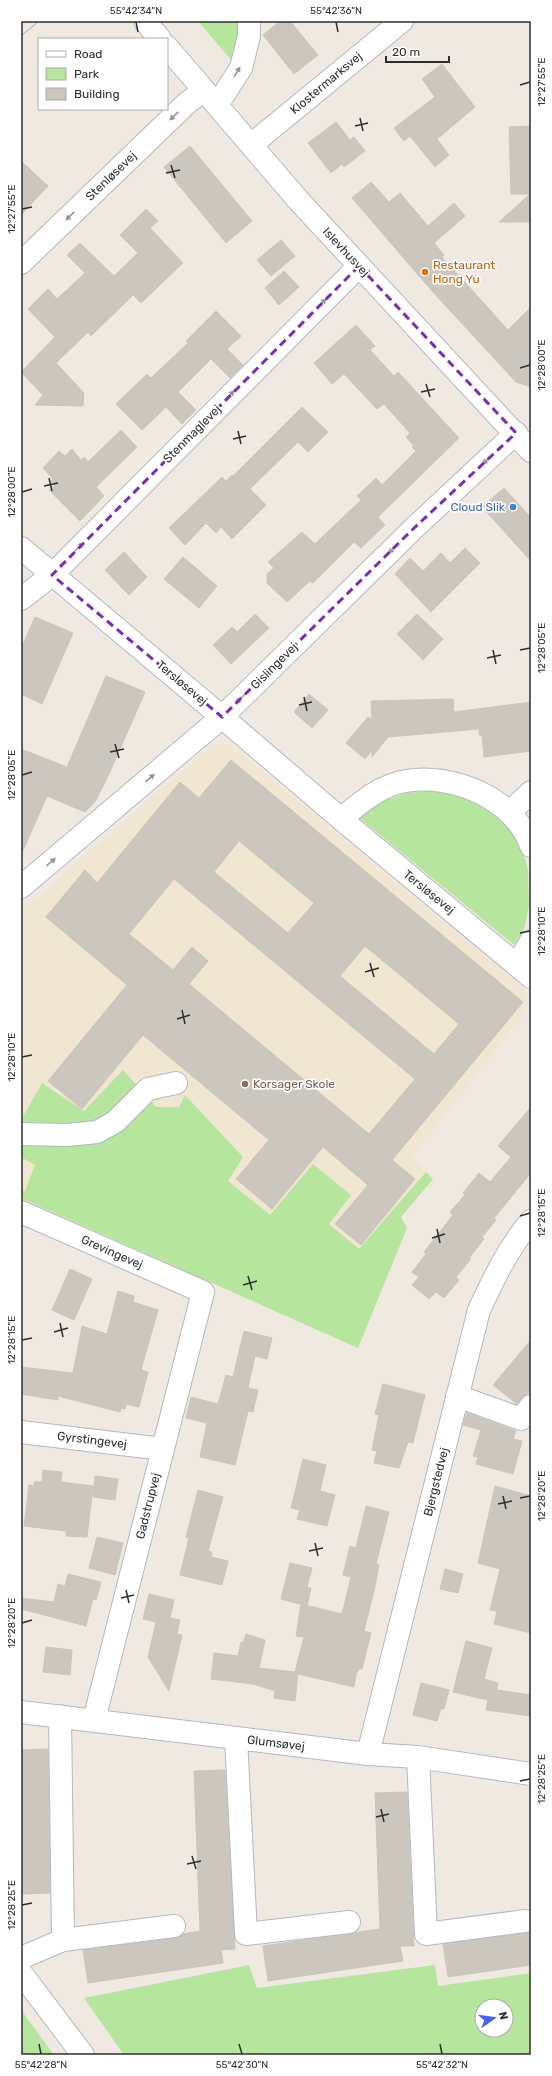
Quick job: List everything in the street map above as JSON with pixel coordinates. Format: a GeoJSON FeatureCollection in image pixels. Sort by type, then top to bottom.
{"type":"FeatureCollection","features":[{"type":"Feature","properties":{"kind":"street"},"geometry":{"type":"LineString","coordinates":[[145,21],[159,38]]}},
{"type":"Feature","properties":{"kind":"street","name":"Stenløsevej"},"geometry":{"type":"LineString","coordinates":[[21,263],[187,103],[210,98],[241,68],[249,36],[249,21]]}},
{"type":"Feature","properties":{"kind":"street","name":"Klostermarksvej"},"geometry":{"type":"LineString","coordinates":[[251,145],[402,21]]}},
{"type":"Feature","properties":{"kind":"street","name":"Islevhusvej"},"geometry":{"type":"LineString","coordinates":[[168,48],[251,145],[359,266],[524,432],[531,451]]}},
{"type":"Feature","properties":{"kind":"street","name":"Stenmaglevej"},"geometry":{"type":"LineString","coordinates":[[21,599],[52,575],[359,266]]}},
{"type":"Feature","properties":{"kind":"street","name":"Gislingevej"},"geometry":{"type":"LineString","coordinates":[[21,887],[222,716],[412,530],[524,432]]}},
{"type":"Feature","properties":{"kind":"street","name":"Tersløsevej"},"geometry":{"type":"LineString","coordinates":[[21,548],[222,716],[341,819],[524,971],[531,941]]}},
{"type":"Feature","properties":{"kind":"street"},"geometry":{"type":"LineString","coordinates":[[341,819],[370,795],[405,781],[443,780],[479,791],[510,813],[529,840],[531,846]]}},
{"type":"Feature","properties":{"kind":"street"},"geometry":{"type":"LineString","coordinates":[[510,813],[531,792]]}},
{"type":"Feature","properties":{"kind":"street"},"geometry":{"type":"LineString","coordinates":[[21,1134],[67,1135],[97,1132],[115,1122],[148,1088],[176,1083]]}},
{"type":"Feature","properties":{"kind":"street","name":"Grevingevej"},"geometry":{"type":"LineString","coordinates":[[21,1212],[203,1292]]}},
{"type":"Feature","properties":{"kind":"street","name":"Bjergstedvej"},"geometry":{"type":"LineString","coordinates":[[368,1754],[457,1396],[480,1310],[497,1270],[518,1236],[531,1221]]}},
{"type":"Feature","properties":{"kind":"street","name":"Gadstrupvej"},"geometry":{"type":"LineString","coordinates":[[94,1720],[203,1292]]}},
{"type":"Feature","properties":{"kind":"street"},"geometry":{"type":"LineString","coordinates":[[457,1396],[521,1419],[531,1406]]}},
{"type":"Feature","properties":{"kind":"street","name":"Gyrstingevej"},"geometry":{"type":"LineString","coordinates":[[21,1432],[163,1449]]}},
{"type":"Feature","properties":{"kind":"street","name":"Glumsøvej"},"geometry":{"type":"LineString","coordinates":[[21,1712],[368,1754],[418,1757],[531,1774]]}},
{"type":"Feature","properties":{"kind":"street"},"geometry":{"type":"LineString","coordinates":[[60,1716],[62,1940]]}},
{"type":"Feature","properties":{"kind":"street"},"geometry":{"type":"LineString","coordinates":[[236,1738],[246,1934],[349,1922]]}},
{"type":"Feature","properties":{"kind":"street"},"geometry":{"type":"LineString","coordinates":[[418,1757],[426,1934],[525,1921]]}},
{"type":"Feature","properties":{"kind":"street"},"geometry":{"type":"LineString","coordinates":[[21,1958],[62,1940],[174,1926]]}},
{"type":"Feature","properties":{"kind":"street"},"geometry":{"type":"LineString","coordinates":[[21,1973],[82,2055]]}},
{"type":"Feature","properties":{"kind":"highlighted area"},"geometry":{"type":"Polygon","coordinates":[[[359,266],[516,433],[412,530],[222,717],[52,575],[359,266]]]}},
{"type":"Feature","properties":{"kind":"shaded area","name":"Korsager Skole"},"geometry":{"type":"Polygon","coordinates":[[[214,744],[230,744],[524,989],[526,1011],[412,1157],[433,1179],[401,1217],[407,1228],[358,1348],[21,1198],[21,911],[214,744]]]}},
{"type":"Feature","properties":{"kind":"green space"},"geometry":{"type":"Polygon","coordinates":[[[198,21],[243,21],[232,61],[198,21]]]}},
{"type":"Feature","properties":{"kind":"green space"},"geometry":{"type":"Polygon","coordinates":[[[443,790],[475,799],[502,820],[521,844],[528,870],[529,907],[524,930],[514,945],[358,817],[370,805],[407,793],[443,790]]]}},
{"type":"Feature","properties":{"kind":"green space"},"geometry":{"type":"Polygon","coordinates":[[[123,1070],[156,1107],[179,1107],[185,1095],[243,1157],[228,1181],[270,1215],[313,1164],[351,1195],[329,1224],[359,1249],[426,1172],[433,1179],[401,1217],[407,1228],[358,1348],[21,1198],[21,1190],[25,1191],[35,1165],[21,1157],[21,1120],[42,1083],[84,1111],[123,1070]]]}},
{"type":"Feature","properties":{"kind":"green space"},"geometry":{"type":"Polygon","coordinates":[[[249,1965],[257,1988],[435,1965],[438,1986],[531,1973],[531,2055],[124,2055],[84,1998],[249,1965]]]}},
{"type":"Feature","properties":{"kind":"green space"},"geometry":{"type":"Polygon","coordinates":[[[21,2010],[54,2055],[21,2055],[21,2010]]]}},
{"type":"Feature","properties":{"kind":"building"},"geometry":{"type":"Polygon","coordinates":[[[280,21],[290,21],[318,55],[294,74],[263,35],[280,21]]]}},
{"type":"Feature","properties":{"kind":"building"},"geometry":{"type":"Polygon","coordinates":[[[442,64],[475,107],[437,139],[449,155],[435,167],[410,136],[404,141],[394,128],[435,97],[422,79],[442,64]]]}},
{"type":"Feature","properties":{"kind":"building"},"geometry":{"type":"Polygon","coordinates":[[[336,122],[350,140],[354,137],[365,151],[344,167],[342,164],[331,173],[308,143],[336,122]]]}},
{"type":"Feature","properties":{"kind":"building"},"geometry":{"type":"Polygon","coordinates":[[[531,126],[531,222],[499,222],[530,194],[511,194],[509,127],[531,126]]]}},
{"type":"Feature","properties":{"kind":"building"},"geometry":{"type":"Polygon","coordinates":[[[190,146],[252,221],[226,243],[164,167],[190,146]]]}},
{"type":"Feature","properties":{"kind":"building"},"geometry":{"type":"Polygon","coordinates":[[[21,161],[48,186],[21,215],[21,161]]]}},
{"type":"Feature","properties":{"kind":"building"},"geometry":{"type":"Polygon","coordinates":[[[371,182],[389,202],[400,193],[428,226],[454,203],[465,216],[434,243],[444,255],[442,257],[508,330],[531,307],[531,387],[516,382],[432,291],[352,198],[371,182]]]}},
{"type":"Feature","properties":{"kind":"building"},"geometry":{"type":"Polygon","coordinates":[[[146,209],[158,221],[150,228],[183,263],[141,303],[133,295],[91,336],[88,332],[56,363],[84,393],[83,406],[35,405],[43,395],[21,372],[55,337],[28,309],[48,289],[57,299],[85,273],[67,255],[80,243],[114,276],[138,253],[120,235],[146,209]]]}},
{"type":"Feature","properties":{"kind":"building"},"geometry":{"type":"Polygon","coordinates":[[[281,240],[295,256],[271,276],[257,260],[281,240]]]}},
{"type":"Feature","properties":{"kind":"building"},"geometry":{"type":"Polygon","coordinates":[[[284,271],[299,287],[279,305],[265,288],[284,271]]]}},
{"type":"Feature","properties":{"kind":"building"},"geometry":{"type":"Polygon","coordinates":[[[216,311],[241,336],[227,349],[243,365],[230,378],[211,359],[178,392],[196,410],[182,424],[166,407],[142,430],[116,404],[147,374],[151,378],[188,343],[186,341],[216,311]]]}},
{"type":"Feature","properties":{"kind":"building"},"geometry":{"type":"Polygon","coordinates":[[[356,325],[375,346],[370,350],[394,376],[398,372],[459,438],[378,517],[385,525],[361,548],[354,542],[313,583],[310,581],[287,602],[267,583],[267,574],[274,568],[268,562],[302,532],[315,544],[361,500],[357,496],[376,478],[382,485],[416,451],[412,447],[414,446],[406,437],[410,433],[384,404],[377,409],[344,374],[332,384],[314,363],[356,325]]]}},
{"type":"Feature","properties":{"kind":"building"},"geometry":{"type":"Polygon","coordinates":[[[302,407],[328,432],[308,452],[298,442],[250,489],[266,505],[232,539],[221,527],[216,533],[206,523],[185,545],[169,528],[222,477],[226,481],[232,475],[233,476],[302,407]]]}},
{"type":"Feature","properties":{"kind":"building"},"geometry":{"type":"Polygon","coordinates":[[[121,430],[137,447],[96,487],[104,496],[80,521],[49,490],[55,485],[51,481],[53,479],[43,468],[59,451],[65,456],[72,449],[81,460],[84,457],[88,462],[121,430]]]}},
{"type":"Feature","properties":{"kind":"building"},"geometry":{"type":"Polygon","coordinates":[[[504,488],[531,518],[531,561],[482,507],[504,488]]]}},
{"type":"Feature","properties":{"kind":"building"},"geometry":{"type":"Polygon","coordinates":[[[465,548],[480,563],[431,612],[395,574],[410,558],[423,571],[441,553],[450,563],[465,548]]]}},
{"type":"Feature","properties":{"kind":"building"},"geometry":{"type":"Polygon","coordinates":[[[124,552],[147,577],[129,595],[105,570],[124,552]]]}},
{"type":"Feature","properties":{"kind":"building"},"geometry":{"type":"Polygon","coordinates":[[[183,557],[217,586],[199,608],[164,579],[183,557]]]}},
{"type":"Feature","properties":{"kind":"building"},"geometry":{"type":"Polygon","coordinates":[[[255,614],[269,628],[231,664],[213,645],[232,627],[237,632],[255,614]]]}},
{"type":"Feature","properties":{"kind":"building"},"geometry":{"type":"Polygon","coordinates":[[[417,614],[443,639],[423,660],[397,634],[417,614]]]}},
{"type":"Feature","properties":{"kind":"building"},"geometry":{"type":"Polygon","coordinates":[[[35,617],[73,633],[42,704],[21,694],[21,649],[35,617]]]}},
{"type":"Feature","properties":{"kind":"building"},"geometry":{"type":"Polygon","coordinates":[[[106,676],[145,692],[109,774],[95,802],[85,812],[47,796],[21,855],[21,749],[67,767],[106,676]]]}},
{"type":"Feature","properties":{"kind":"building"},"geometry":{"type":"Polygon","coordinates":[[[309,694],[328,710],[312,728],[294,712],[309,694]]]}},
{"type":"Feature","properties":{"kind":"building"},"geometry":{"type":"Polygon","coordinates":[[[453,699],[454,712],[531,702],[531,751],[484,757],[482,735],[479,735],[479,729],[388,737],[372,757],[372,750],[365,759],[346,743],[368,717],[372,719],[371,701],[453,699]]]}},
{"type":"Feature","properties":{"kind":"building"},"geometry":{"type":"Polygon","coordinates":[[[231,760],[523,1002],[392,1160],[415,1179],[361,1245],[335,1224],[368,1185],[323,1147],[272,1209],[236,1179],[269,1140],[143,1035],[82,1109],[48,1081],[127,985],[46,917],[85,870],[97,883],[180,782],[199,798],[231,760]],[[239,841],[214,872],[288,933],[314,903],[239,841]],[[174,879],[129,934],[173,970],[192,947],[208,961],[189,984],[369,1134],[415,1079],[174,879]],[[365,946],[340,976],[434,1054],[459,1024],[365,946]]]}},
{"type":"Feature","properties":{"kind":"building"},"geometry":{"type":"Polygon","coordinates":[[[531,1107],[531,1173],[494,1218],[496,1220],[482,1237],[484,1239],[469,1258],[471,1259],[456,1277],[459,1280],[444,1298],[436,1292],[429,1299],[412,1285],[419,1277],[412,1272],[426,1254],[424,1252],[453,1215],[450,1212],[465,1195],[463,1193],[479,1173],[490,1182],[511,1157],[498,1146],[531,1107]]]}},
{"type":"Feature","properties":{"kind":"building"},"geometry":{"type":"Polygon","coordinates":[[[70,1269],[92,1279],[74,1320],[52,1310],[70,1269]]]}},
{"type":"Feature","properties":{"kind":"building"},"geometry":{"type":"Polygon","coordinates":[[[118,1291],[134,1296],[133,1302],[158,1310],[141,1370],[148,1372],[139,1407],[126,1404],[125,1409],[121,1408],[120,1412],[58,1396],[58,1400],[21,1394],[21,1367],[73,1373],[82,1326],[107,1334],[118,1291]]]}},
{"type":"Feature","properties":{"kind":"building"},"geometry":{"type":"Polygon","coordinates":[[[244,1331],[272,1338],[267,1359],[255,1356],[248,1388],[258,1390],[253,1412],[248,1411],[235,1465],[200,1457],[207,1423],[186,1418],[191,1397],[218,1404],[226,1375],[233,1377],[244,1331]]]}},
{"type":"Feature","properties":{"kind":"building"},"geometry":{"type":"Polygon","coordinates":[[[531,1340],[531,1390],[517,1404],[493,1385],[531,1340]]]}},
{"type":"Feature","properties":{"kind":"building"},"geometry":{"type":"Polygon","coordinates":[[[383,1384],[425,1395],[413,1443],[408,1442],[399,1468],[374,1463],[377,1451],[372,1450],[379,1415],[375,1414],[383,1384]]]}},
{"type":"Feature","properties":{"kind":"building"},"geometry":{"type":"Polygon","coordinates":[[[467,1413],[516,1431],[513,1439],[522,1441],[513,1474],[476,1464],[478,1457],[473,1456],[481,1430],[463,1425],[467,1413]]]}},
{"type":"Feature","properties":{"kind":"building"},"geometry":{"type":"Polygon","coordinates":[[[303,1459],[326,1465],[320,1491],[335,1495],[327,1526],[297,1519],[300,1510],[291,1508],[303,1459]]]}},
{"type":"Feature","properties":{"kind":"building"},"geometry":{"type":"Polygon","coordinates":[[[43,1470],[62,1472],[61,1482],[93,1486],[87,1537],[66,1536],[66,1531],[24,1526],[29,1485],[34,1486],[34,1482],[42,1482],[43,1470]]]}},
{"type":"Feature","properties":{"kind":"building"},"geometry":{"type":"Polygon","coordinates":[[[95,1476],[118,1479],[115,1500],[93,1497],[95,1476]]]}},
{"type":"Feature","properties":{"kind":"building"},"geometry":{"type":"Polygon","coordinates":[[[495,1486],[531,1496],[531,1633],[494,1624],[497,1611],[490,1610],[500,1569],[478,1563],[495,1486]]]}},
{"type":"Feature","properties":{"kind":"building"},"geometry":{"type":"Polygon","coordinates":[[[198,1490],[223,1497],[208,1551],[212,1552],[211,1557],[228,1561],[222,1585],[180,1575],[189,1538],[186,1537],[198,1490]]]}},
{"type":"Feature","properties":{"kind":"building"},"geometry":{"type":"Polygon","coordinates":[[[366,1506],[389,1512],[376,1564],[379,1565],[364,1631],[371,1633],[362,1669],[359,1669],[356,1674],[354,1687],[298,1674],[295,1701],[274,1698],[275,1691],[253,1684],[211,1679],[214,1653],[238,1656],[241,1642],[243,1643],[246,1634],[265,1640],[259,1668],[295,1672],[304,1637],[296,1636],[301,1604],[342,1614],[351,1577],[343,1575],[350,1546],[356,1548],[366,1506]]]}},
{"type":"Feature","properties":{"kind":"building"},"geometry":{"type":"Polygon","coordinates":[[[97,1537],[123,1543],[115,1575],[89,1568],[97,1537]]]}},
{"type":"Feature","properties":{"kind":"building"},"geometry":{"type":"Polygon","coordinates":[[[290,1563],[312,1568],[307,1587],[311,1588],[307,1606],[281,1599],[290,1563]]]}},
{"type":"Feature","properties":{"kind":"building"},"geometry":{"type":"Polygon","coordinates":[[[445,1569],[463,1574],[458,1593],[440,1589],[445,1569]]]}},
{"type":"Feature","properties":{"kind":"building"},"geometry":{"type":"Polygon","coordinates":[[[68,1574],[101,1582],[96,1600],[93,1599],[86,1626],[21,1609],[21,1598],[54,1602],[58,1584],[65,1586],[68,1574]]]}},
{"type":"Feature","properties":{"kind":"building"},"geometry":{"type":"Polygon","coordinates":[[[149,1594],[174,1600],[170,1618],[180,1620],[177,1634],[182,1635],[169,1691],[148,1657],[156,1622],[143,1619],[149,1594]]]}},
{"type":"Feature","properties":{"kind":"building"},"geometry":{"type":"Polygon","coordinates":[[[466,1641],[492,1648],[484,1679],[498,1683],[497,1690],[531,1695],[531,1716],[486,1710],[488,1700],[453,1692],[466,1641]]]}},
{"type":"Feature","properties":{"kind":"building"},"geometry":{"type":"Polygon","coordinates":[[[46,1647],[72,1650],[70,1675],[43,1672],[46,1647]]]}},
{"type":"Feature","properties":{"kind":"building"},"geometry":{"type":"Polygon","coordinates":[[[421,1683],[449,1690],[444,1709],[441,1708],[437,1721],[413,1715],[421,1683]]]}},
{"type":"Feature","properties":{"kind":"building"},"geometry":{"type":"Polygon","coordinates":[[[48,1749],[50,1893],[22,1894],[21,1750],[48,1749]]]}},
{"type":"Feature","properties":{"kind":"building"},"geometry":{"type":"Polygon","coordinates":[[[225,1770],[235,1949],[221,1950],[223,1963],[88,1983],[83,1950],[176,1938],[183,1934],[200,1931],[194,1771],[225,1770]]]}},
{"type":"Feature","properties":{"kind":"building"},"geometry":{"type":"Polygon","coordinates":[[[407,1792],[414,1946],[400,1946],[403,1961],[268,1981],[263,1946],[380,1929],[375,1793],[407,1792]]]}},
{"type":"Feature","properties":{"kind":"building"},"geometry":{"type":"Polygon","coordinates":[[[531,1932],[531,1965],[448,1977],[443,1944],[531,1932]]]}},
{"type":"Feature","properties":{"kind":"tram line"},"geometry":{"type":"LineString","coordinates":[[21,36],[39,21]]}},
{"type":"Feature","properties":{"kind":"place","name":"Restaurant Hong Yu"},"geometry":{"type":"Point","coordinates":[425,272]}},
{"type":"Feature","properties":{"kind":"place","name":"Cloud Slik"},"geometry":{"type":"Point","coordinates":[513,507]}},
{"type":"Feature","properties":{"kind":"place","name":"Korsager Skole"},"geometry":{"type":"Point","coordinates":[245,1084]}}]}
